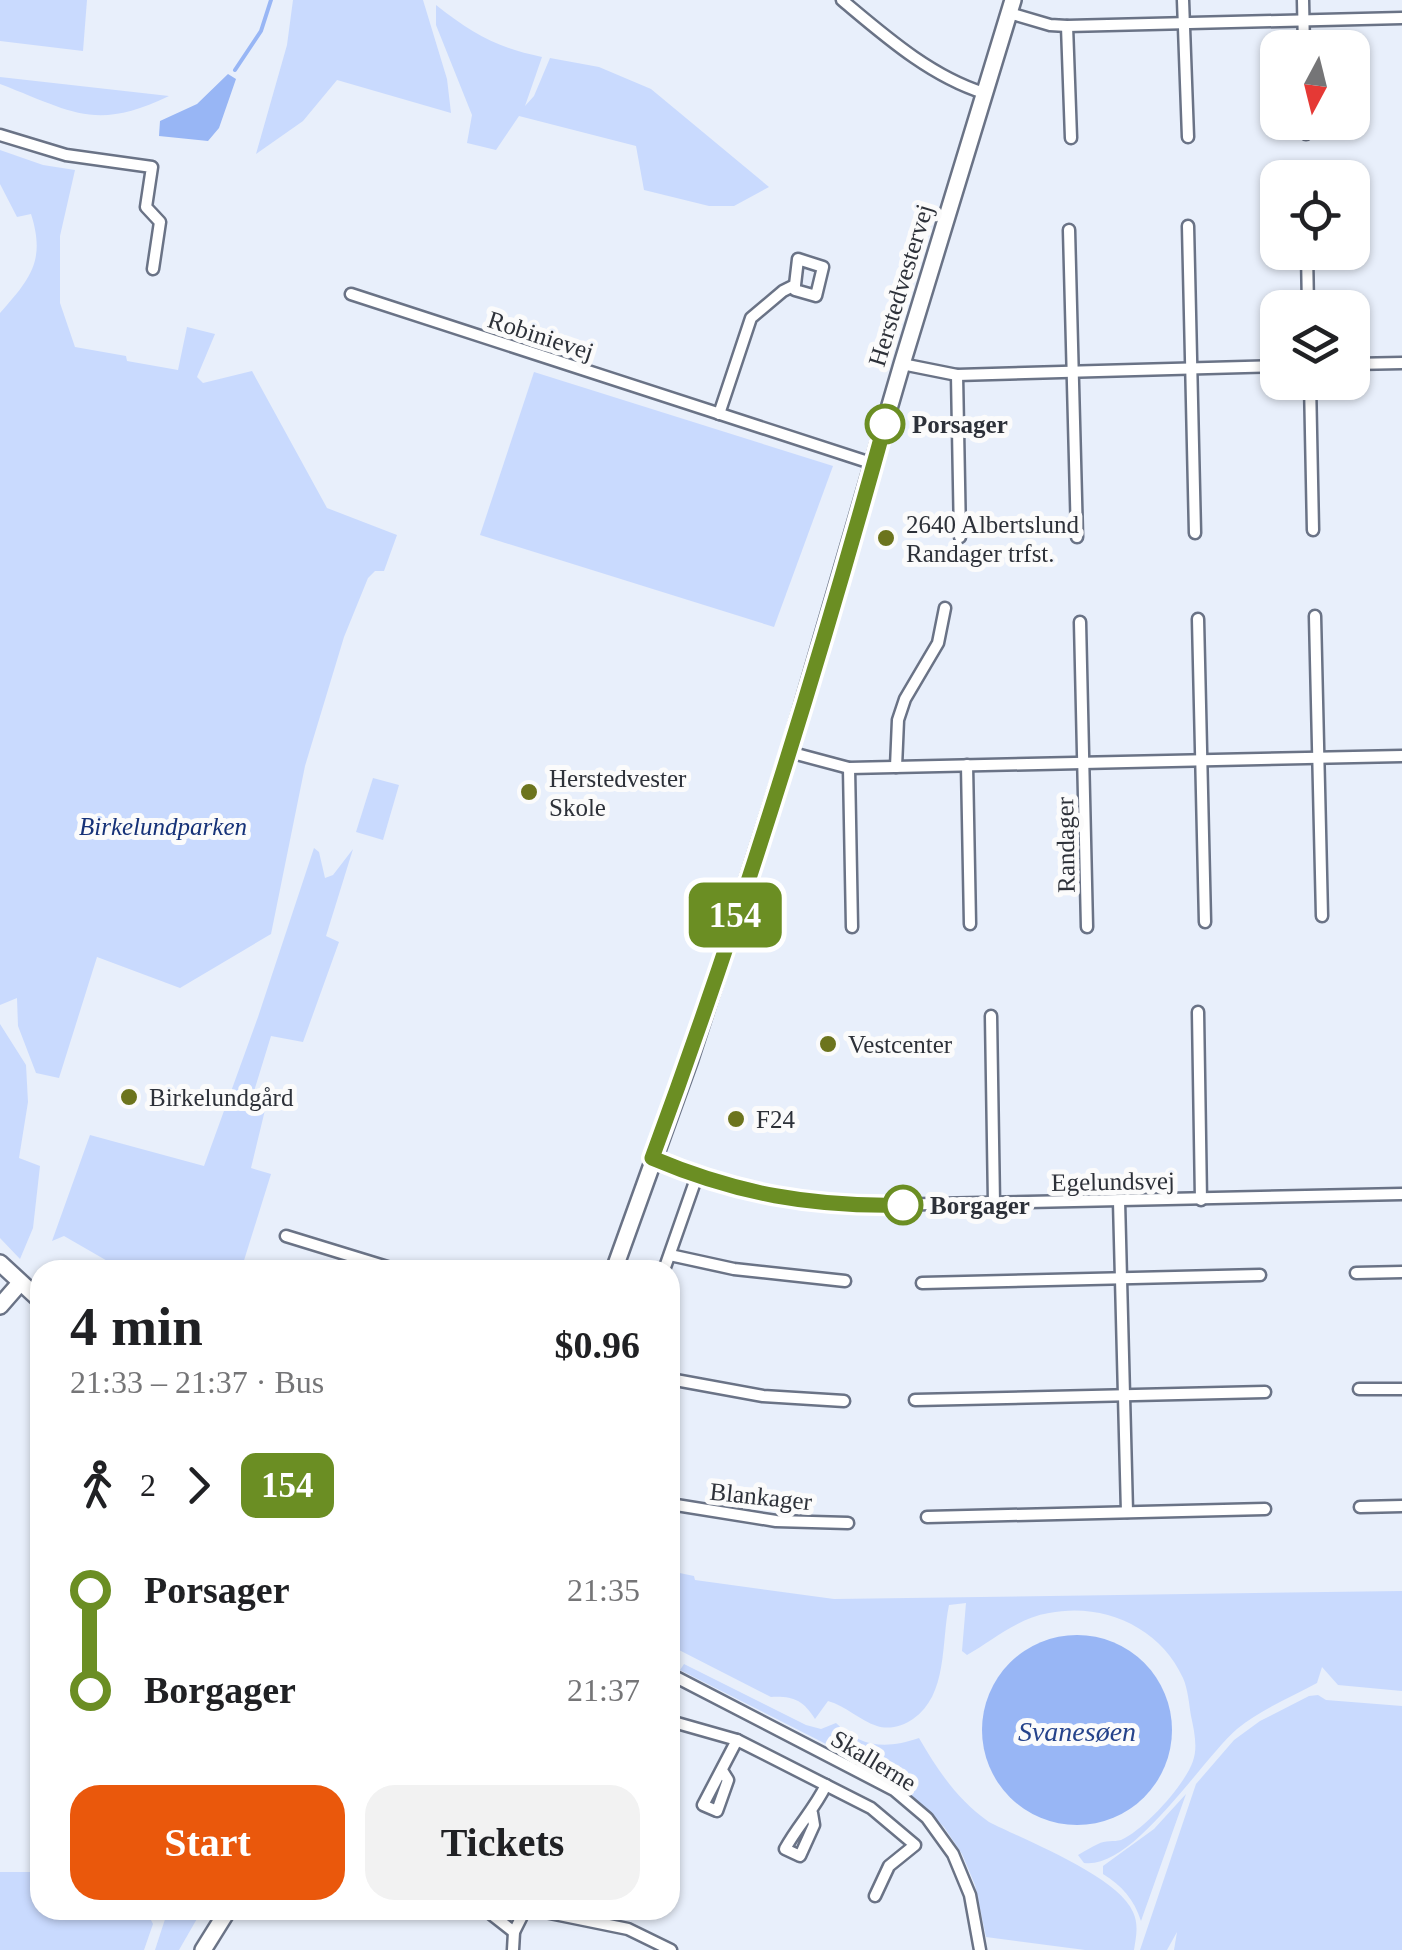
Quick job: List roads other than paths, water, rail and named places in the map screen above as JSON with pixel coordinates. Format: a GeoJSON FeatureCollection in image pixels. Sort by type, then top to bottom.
{"type":"FeatureCollection","features":[{"type":"Feature","properties":{"kind":"street"},"geometry":{"type":"LineString","coordinates":[[842,0],[927,66],[951,81],[984,93]]}},
{"type":"Feature","properties":{"kind":"street"},"geometry":{"type":"LineString","coordinates":[[1183,0],[1188,137]]}},
{"type":"Feature","properties":{"kind":"street"},"geometry":{"type":"LineString","coordinates":[[1303,0],[1304,30]]}},
{"type":"Feature","properties":{"kind":"street"},"geometry":{"type":"LineString","coordinates":[[1011,6],[1050,26],[1402,18]]}},
{"type":"Feature","properties":{"kind":"street","name":"Herstedvestervej"},"geometry":{"type":"LineString","coordinates":[[617,1260],[690,1058],[789,752],[1011,6]]}},
{"type":"Feature","properties":{"kind":"street"},"geometry":{"type":"LineString","coordinates":[[1067,26],[1070,138]]}},
{"type":"Feature","properties":{"kind":"street"},"geometry":{"type":"LineString","coordinates":[[0,136],[66,155],[152,167],[146,208],[160,222],[153,269]]}},
{"type":"Feature","properties":{"kind":"street"},"geometry":{"type":"LineString","coordinates":[[1188,226],[1195,534]]}},
{"type":"Feature","properties":{"kind":"street"},"geometry":{"type":"LineString","coordinates":[[1069,230],[1078,537]]}},
{"type":"Feature","properties":{"kind":"street"},"geometry":{"type":"LineString","coordinates":[[719,414],[750,318],[795,285]]}},
{"type":"Feature","properties":{"kind":"street","name":"Robinievej"},"geometry":{"type":"LineString","coordinates":[[351,294],[874,464]]}},
{"type":"Feature","properties":{"kind":"street"},"geometry":{"type":"LineString","coordinates":[[902,364],[956,375],[1260,366]]}},
{"type":"Feature","properties":{"kind":"street"},"geometry":{"type":"LineString","coordinates":[[1370,364],[1402,364]]}},
{"type":"Feature","properties":{"kind":"street"},"geometry":{"type":"LineString","coordinates":[[956,375],[960,537]]}},
{"type":"Feature","properties":{"kind":"street"},"geometry":{"type":"LineString","coordinates":[[1310,400],[1313,530]]}},
{"type":"Feature","properties":{"kind":"street"},"geometry":{"type":"LineString","coordinates":[[896,767],[898,720],[905,699],[938,643],[945,608]]}},
{"type":"Feature","properties":{"kind":"street"},"geometry":{"type":"LineString","coordinates":[[1315,616],[1322,916]]}},
{"type":"Feature","properties":{"kind":"street"},"geometry":{"type":"LineString","coordinates":[[1198,618],[1204,922]]}},
{"type":"Feature","properties":{"kind":"street","name":"Randager"},"geometry":{"type":"LineString","coordinates":[[1080,622],[1087,926]]}},
{"type":"Feature","properties":{"kind":"street","name":"Randager"},"geometry":{"type":"LineString","coordinates":[[789,752],[849,768],[1402,756]]}},
{"type":"Feature","properties":{"kind":"street"},"geometry":{"type":"LineString","coordinates":[[967,765],[970,924]]}},
{"type":"Feature","properties":{"kind":"street"},"geometry":{"type":"LineString","coordinates":[[849,768],[852,927]]}},
{"type":"Feature","properties":{"kind":"street"},"geometry":{"type":"LineString","coordinates":[[1198,1012],[1201,1200]]}},
{"type":"Feature","properties":{"kind":"street"},"geometry":{"type":"LineString","coordinates":[[991,1016],[994,1203]]}},
{"type":"Feature","properties":{"kind":"street","name":"Egelundsvej"},"geometry":{"type":"LineString","coordinates":[[652,1158],[758,1194],[836,1206],[1402,1194]]}},
{"type":"Feature","properties":{"kind":"street"},"geometry":{"type":"LineString","coordinates":[[668,1260],[697,1176]]}},
{"type":"Feature","properties":{"kind":"street"},"geometry":{"type":"LineString","coordinates":[[1120,1201],[1127,1512]]}},
{"type":"Feature","properties":{"kind":"street"},"geometry":{"type":"LineString","coordinates":[[286,1236],[364,1260]]}},
{"type":"Feature","properties":{"kind":"street"},"geometry":{"type":"LineString","coordinates":[[670,1255],[734,1270],[846,1281]]}},
{"type":"Feature","properties":{"kind":"street"},"geometry":{"type":"LineString","coordinates":[[0,1263],[30,1292]]}},
{"type":"Feature","properties":{"kind":"street"},"geometry":{"type":"LineString","coordinates":[[1356,1273],[1402,1272]]}},
{"type":"Feature","properties":{"kind":"street"},"geometry":{"type":"LineString","coordinates":[[922,1283],[1260,1275]]}},
{"type":"Feature","properties":{"kind":"street"},"geometry":{"type":"LineString","coordinates":[[0,1306],[20,1283]]}},
{"type":"Feature","properties":{"kind":"street"},"geometry":{"type":"LineString","coordinates":[[680,1381],[762,1396],[844,1401]]}},
{"type":"Feature","properties":{"kind":"street"},"geometry":{"type":"LineString","coordinates":[[1359,1389],[1402,1388]]}},
{"type":"Feature","properties":{"kind":"street"},"geometry":{"type":"LineString","coordinates":[[915,1400],[1265,1392]]}},
{"type":"Feature","properties":{"kind":"street","name":"Blankager"},"geometry":{"type":"LineString","coordinates":[[680,1506],[776,1521],[848,1523]]}},
{"type":"Feature","properties":{"kind":"street"},"geometry":{"type":"LineString","coordinates":[[1360,1507],[1402,1506]]}},
{"type":"Feature","properties":{"kind":"street"},"geometry":{"type":"LineString","coordinates":[[927,1517],[1265,1509]]}},
{"type":"Feature","properties":{"kind":"street","name":"Skallerne"},"geometry":{"type":"LineString","coordinates":[[680,1679],[894,1790],[927,1818],[953,1854],[970,1895],[980,1950]]}},
{"type":"Feature","properties":{"kind":"street"},"geometry":{"type":"LineString","coordinates":[[680,1724],[737,1740],[826,1785],[870,1808],[915,1845],[889,1866],[875,1896]]}},
{"type":"Feature","properties":{"kind":"street"},"geometry":{"type":"LineString","coordinates":[[723,1772],[737,1740]]}},
{"type":"Feature","properties":{"kind":"street"},"geometry":{"type":"LineString","coordinates":[[812,1813],[826,1785]]}},
{"type":"Feature","properties":{"kind":"street"},"geometry":{"type":"LineString","coordinates":[[202,1950],[222,1920]]}},
{"type":"Feature","properties":{"kind":"street"},"geometry":{"type":"LineString","coordinates":[[499,1920],[514,1932]]}},
{"type":"Feature","properties":{"kind":"street"},"geometry":{"type":"LineString","coordinates":[[514,1950],[514,1932],[520,1920]]}},
{"type":"Feature","properties":{"kind":"street"},"geometry":{"type":"LineString","coordinates":[[584,1920],[628,1929],[671,1950]]}},
{"type":"Feature","properties":{"kind":"water"},"geometry":{"type":"Polygon","coordinates":[[[228,74],[236,79],[219,128],[208,141],[159,136],[160,121],[197,104],[228,74]]]}},
{"type":"Feature","properties":{"kind":"water","name":"Svanesøen"},"geometry":{"type":"Polygon","coordinates":[[[1077,1635],[1113,1642],[1144,1663],[1165,1694],[1172,1730],[1165,1766],[1144,1797],[1113,1818],[1077,1825],[1041,1818],[1010,1797],[989,1766],[982,1730],[989,1694],[1010,1663],[1041,1642],[1077,1635]]]}},
{"type":"Feature","properties":{"kind":"waterway"},"geometry":{"type":"LineString","coordinates":[[235,70],[261,31],[271,0]]}},
{"type":"Feature","properties":{"kind":"place","name":"Porsager"},"geometry":{"type":"Point","coordinates":[885,424]}},
{"type":"Feature","properties":{"kind":"place","name":"2640 Albertslund Randager trfst."},"geometry":{"type":"Point","coordinates":[886,538]}},
{"type":"Feature","properties":{"kind":"place","name":"Herstedvester Skole"},"geometry":{"type":"Point","coordinates":[529,792]}},
{"type":"Feature","properties":{"kind":"place","name":"Vestcenter"},"geometry":{"type":"Point","coordinates":[828,1044]}},
{"type":"Feature","properties":{"kind":"place","name":"Birkelundgård"},"geometry":{"type":"Point","coordinates":[129,1097]}},
{"type":"Feature","properties":{"kind":"place","name":"F24"},"geometry":{"type":"Point","coordinates":[736,1119]}},
{"type":"Feature","properties":{"kind":"place","name":"Borgager"},"geometry":{"type":"Point","coordinates":[903,1205]}},
{"type":"Feature","properties":{"kind":"park label","name":"Birkelundparken"},"geometry":{"type":"Point","coordinates":[163,826]}}]}
